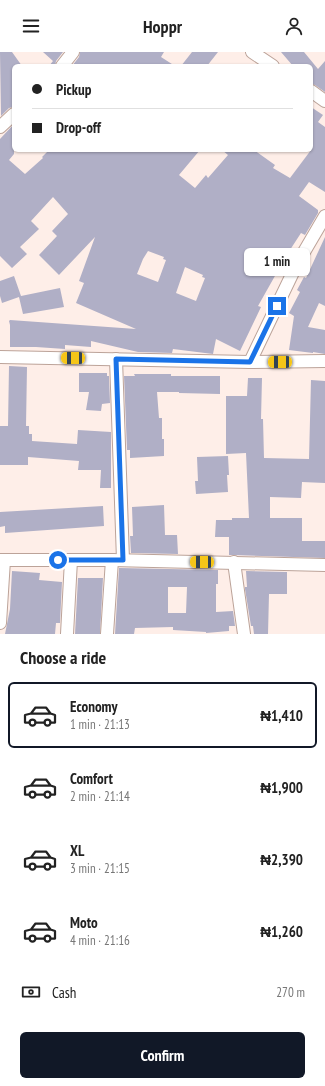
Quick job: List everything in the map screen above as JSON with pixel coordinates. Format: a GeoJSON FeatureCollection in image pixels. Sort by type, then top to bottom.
{"type":"FeatureCollection","features":[{"type":"Feature","properties":{"kind":"street"},"geometry":{"type":"LineString","coordinates":[[64,64],[73,52]]}},
{"type":"Feature","properties":{"kind":"street"},"geometry":{"type":"LineString","coordinates":[[252,52],[270,64]]}},
{"type":"Feature","properties":{"kind":"street"},"geometry":{"type":"LineString","coordinates":[[313,92],[325,100]]}},
{"type":"Feature","properties":{"kind":"street"},"geometry":{"type":"LineString","coordinates":[[0,127],[12,116]]}},
{"type":"Feature","properties":{"kind":"street"},"geometry":{"type":"LineString","coordinates":[[250,362],[297,264],[325,216]]}},
{"type":"Feature","properties":{"kind":"street"},"geometry":{"type":"LineString","coordinates":[[0,357],[325,362]]}},
{"type":"Feature","properties":{"kind":"street"},"geometry":{"type":"LineString","coordinates":[[107,634],[118,560],[116,359]]}},
{"type":"Feature","properties":{"kind":"street"},"geometry":{"type":"LineString","coordinates":[[0,623],[2,560],[118,560],[325,564]]}},
{"type":"Feature","properties":{"kind":"street"},"geometry":{"type":"LineString","coordinates":[[67,634],[71,560]]}},
{"type":"Feature","properties":{"kind":"street"},"geometry":{"type":"LineString","coordinates":[[234,562],[244,634]]}},
{"type":"Feature","properties":{"kind":"building"},"geometry":{"type":"Polygon","coordinates":[[[0,52],[12,52],[21,64],[12,64],[12,107],[9,108],[1,116],[0,52]]]}},
{"type":"Feature","properties":{"kind":"building"},"geometry":{"type":"Polygon","coordinates":[[[43,52],[63,52],[55,64],[51,64],[53,61],[43,52]]]}},
{"type":"Feature","properties":{"kind":"building"},"geometry":{"type":"Polygon","coordinates":[[[80,52],[164,52],[161,57],[172,64],[74,64],[79,57],[80,52]]]}},
{"type":"Feature","properties":{"kind":"building"},"geometry":{"type":"Polygon","coordinates":[[[192,52],[218,52],[209,64],[183,64],[192,52]]]}},
{"type":"Feature","properties":{"kind":"building"},"geometry":{"type":"Polygon","coordinates":[[[281,52],[304,52],[318,69],[325,61],[325,92],[313,84],[313,64],[291,64],[281,52]]]}},
{"type":"Feature","properties":{"kind":"building"},"geometry":{"type":"Polygon","coordinates":[[[313,108],[323,115],[318,122],[325,127],[325,192],[309,182],[299,196],[318,210],[318,213],[305,235],[301,233],[288,253],[289,254],[281,268],[280,267],[258,306],[261,307],[240,351],[216,339],[213,354],[173,349],[172,353],[138,352],[91,341],[91,347],[65,345],[65,349],[10,347],[10,320],[136,329],[76,303],[84,283],[79,281],[95,237],[59,275],[39,255],[57,236],[52,231],[68,214],[53,197],[31,221],[39,229],[20,247],[27,254],[12,268],[0,256],[0,139],[12,126],[12,152],[14,152],[14,154],[9,160],[25,174],[43,158],[42,157],[47,152],[198,152],[179,175],[195,188],[206,175],[208,178],[228,155],[224,152],[257,152],[275,165],[273,168],[290,178],[310,152],[313,152],[313,108]],[[148,251],[137,274],[158,282],[166,260],[163,259],[164,257],[148,251]],[[185,267],[176,293],[196,301],[205,278],[202,277],[203,275],[185,267]]]}},
{"type":"Feature","properties":{"kind":"building"},"geometry":{"type":"Polygon","coordinates":[[[325,237],[325,306],[319,303],[308,327],[325,330],[325,354],[289,350],[294,316],[289,313],[300,292],[297,290],[304,277],[306,278],[325,237]]]}},
{"type":"Feature","properties":{"kind":"building"},"geometry":{"type":"Polygon","coordinates":[[[14,276],[21,296],[60,288],[64,307],[23,314],[19,297],[2,303],[0,296],[0,281],[14,276]]]}},
{"type":"Feature","properties":{"kind":"building"},"geometry":{"type":"Polygon","coordinates":[[[9,366],[27,367],[26,426],[29,426],[29,434],[32,434],[32,441],[77,444],[78,430],[111,432],[111,488],[100,488],[101,470],[78,470],[79,461],[28,457],[28,465],[0,465],[0,426],[8,426],[9,366]]]}},
{"type":"Feature","properties":{"kind":"building"},"geometry":{"type":"Polygon","coordinates":[[[79,373],[107,373],[107,376],[109,376],[110,403],[102,404],[101,411],[86,410],[89,392],[79,392],[79,373]]]}},
{"type":"Feature","properties":{"kind":"building"},"geometry":{"type":"Polygon","coordinates":[[[134,374],[220,376],[220,394],[157,392],[159,418],[162,418],[164,456],[130,458],[130,450],[127,450],[124,376],[135,376],[134,374]]]}},
{"type":"Feature","properties":{"kind":"building"},"geometry":{"type":"Polygon","coordinates":[[[248,378],[262,378],[261,419],[263,419],[264,458],[309,459],[311,380],[325,381],[325,483],[302,482],[301,498],[270,497],[270,518],[302,518],[302,541],[325,541],[325,558],[229,555],[229,537],[215,537],[216,520],[249,518],[246,453],[226,454],[226,396],[247,396],[248,378]]]}},
{"type":"Feature","properties":{"kind":"building"},"geometry":{"type":"Polygon","coordinates":[[[228,456],[228,492],[196,494],[195,481],[198,481],[197,457],[228,456]]]}},
{"type":"Feature","properties":{"kind":"building"},"geometry":{"type":"Polygon","coordinates":[[[164,505],[165,535],[177,535],[178,554],[131,553],[130,536],[133,536],[132,507],[164,505]]]}},
{"type":"Feature","properties":{"kind":"building"},"geometry":{"type":"Polygon","coordinates":[[[103,506],[104,526],[5,533],[5,526],[0,527],[0,512],[103,506]]]}},
{"type":"Feature","properties":{"kind":"building"},"geometry":{"type":"Polygon","coordinates":[[[119,568],[218,570],[218,584],[216,584],[216,612],[233,611],[235,626],[229,626],[229,631],[206,633],[173,630],[173,627],[135,628],[134,634],[115,634],[119,568]],[[168,587],[168,613],[186,613],[187,587],[168,587]]]}},
{"type":"Feature","properties":{"kind":"building"},"geometry":{"type":"Polygon","coordinates":[[[12,571],[40,573],[39,580],[62,582],[60,623],[56,623],[55,634],[5,634],[10,609],[12,571]]]}},
{"type":"Feature","properties":{"kind":"building"},"geometry":{"type":"Polygon","coordinates":[[[246,571],[287,572],[287,594],[269,594],[268,634],[254,634],[253,626],[251,626],[245,589],[245,587],[247,587],[246,571]]]}},
{"type":"Feature","properties":{"kind":"building"},"geometry":{"type":"Polygon","coordinates":[[[78,578],[103,578],[100,634],[75,634],[78,578]]]}},
{"type":"Feature","properties":{"kind":"route"},"geometry":{"type":"LineString","coordinates":[[58,560],[123,560],[116,359],[250,362],[277,306]]}}]}
